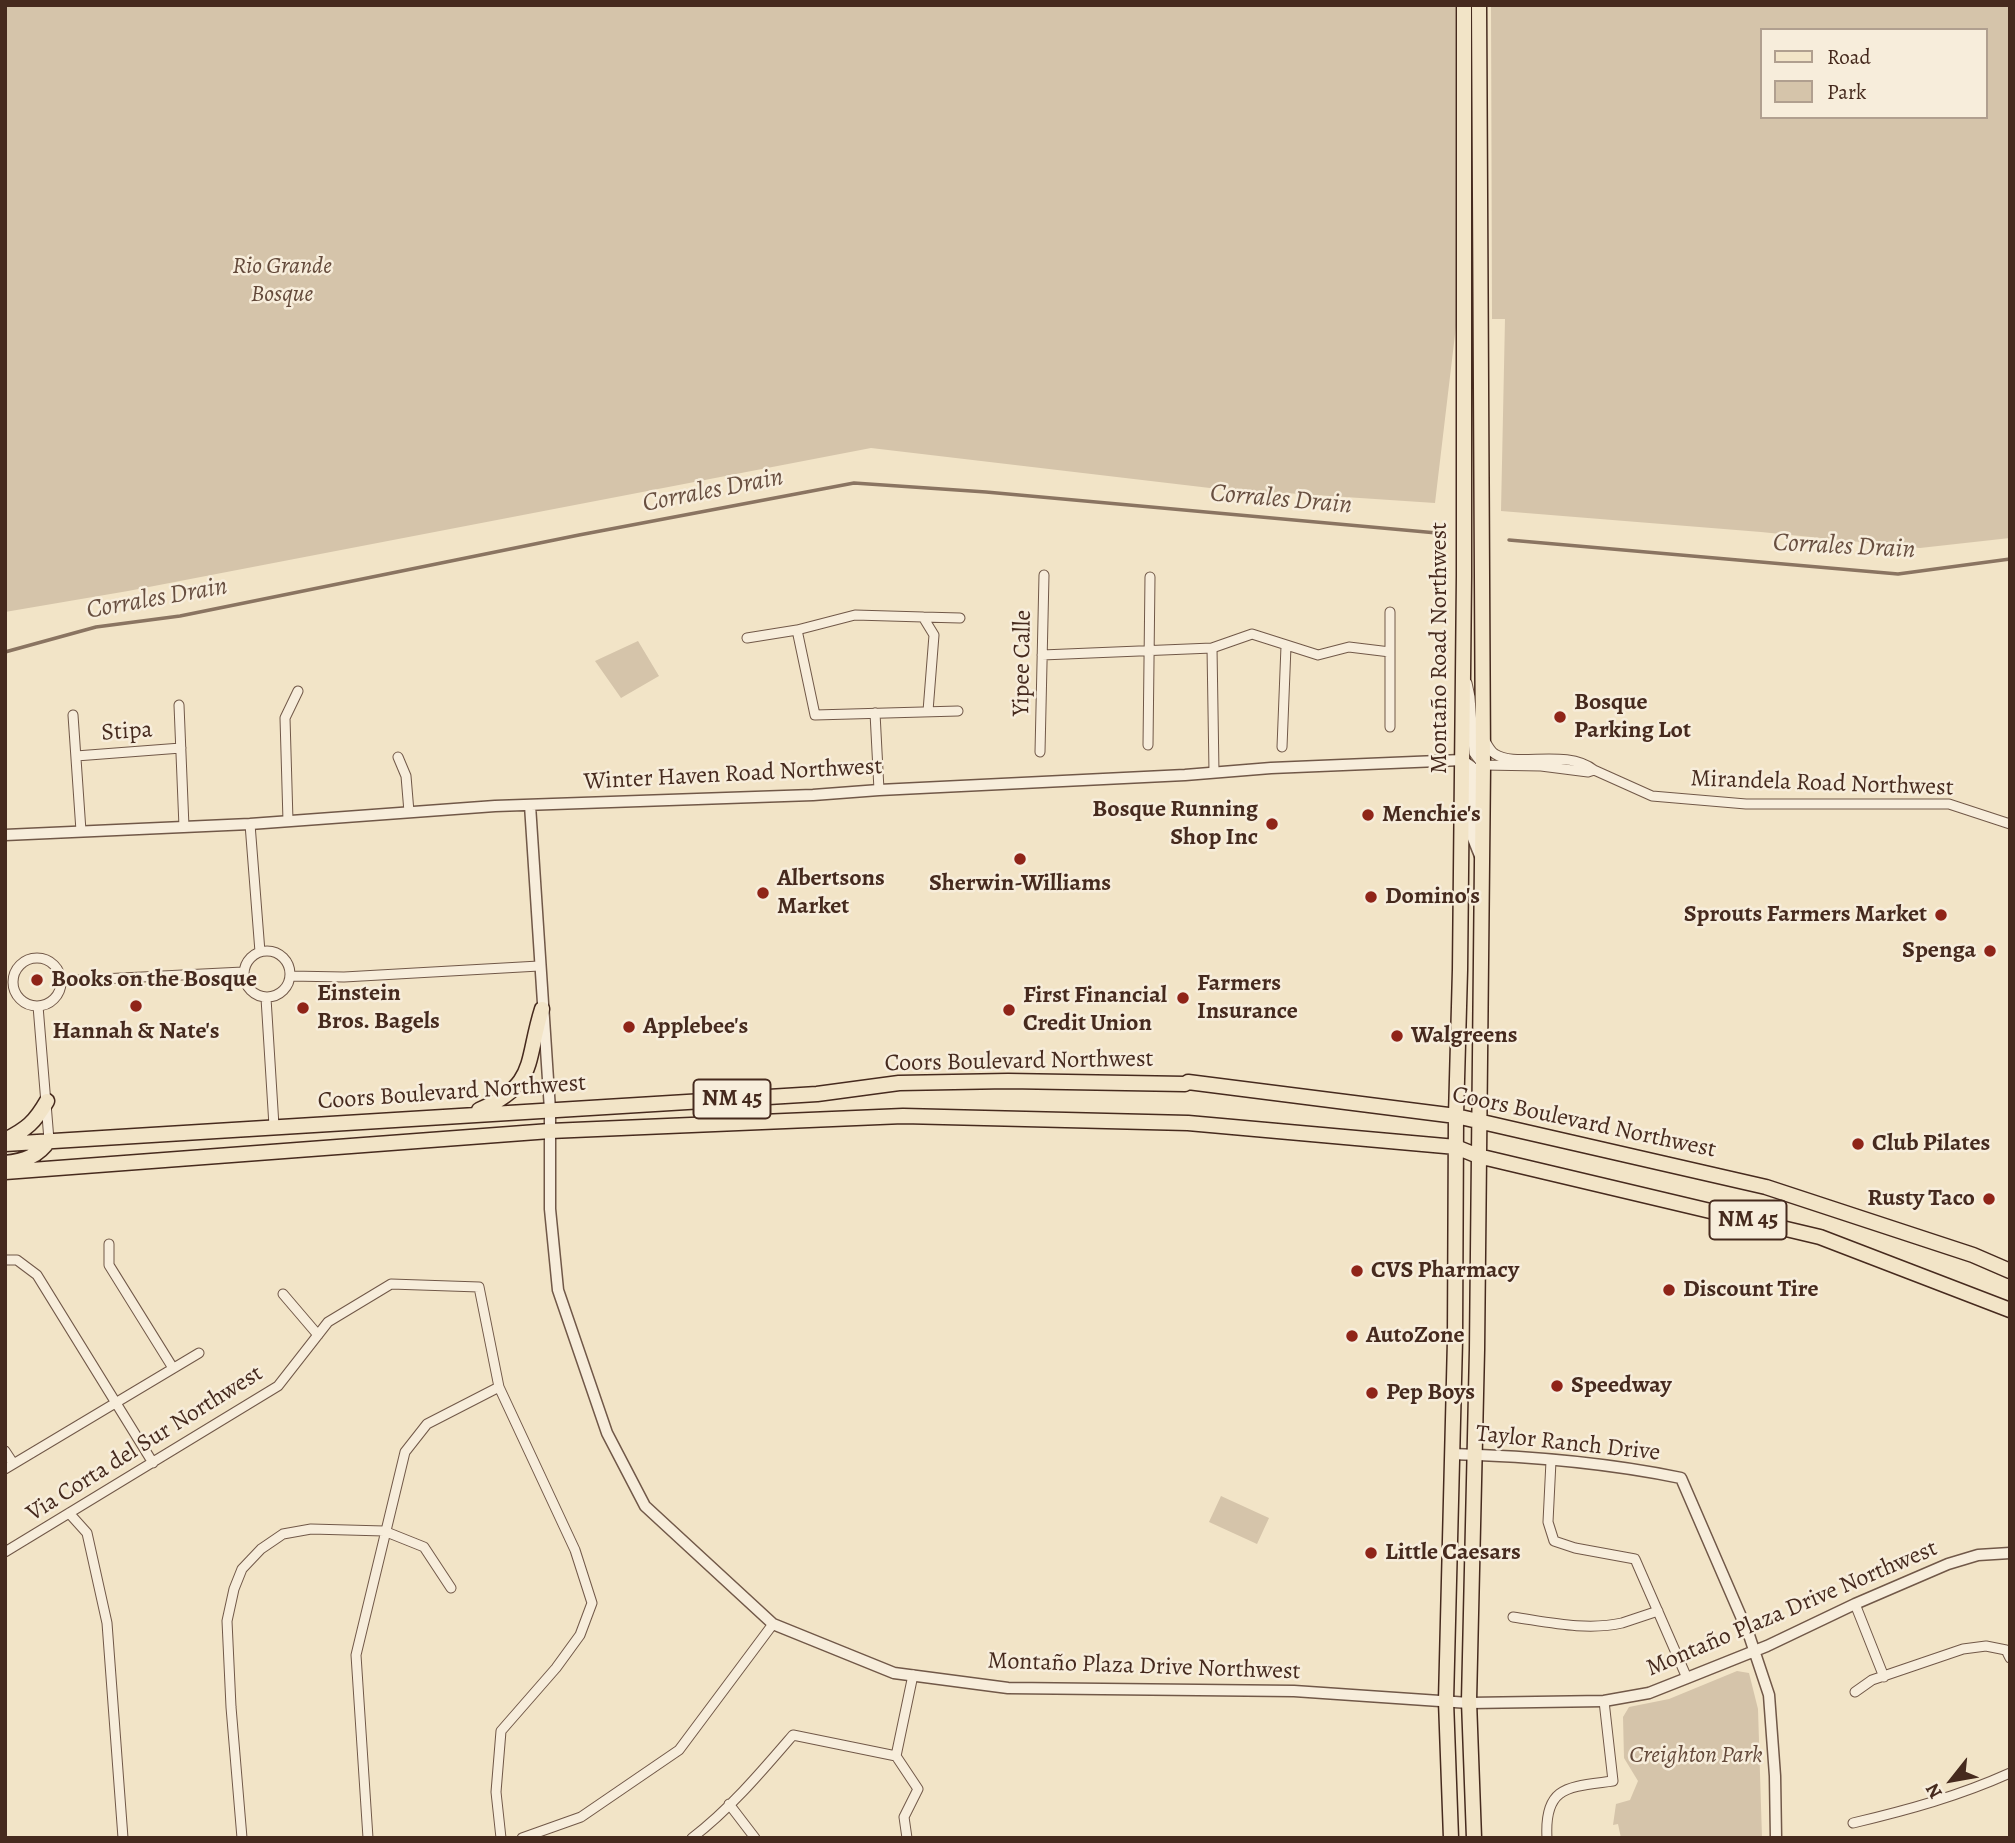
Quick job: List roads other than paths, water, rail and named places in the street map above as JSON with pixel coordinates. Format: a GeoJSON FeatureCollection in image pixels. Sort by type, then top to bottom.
{"type":"FeatureCollection","features":[{"type":"Feature","properties":{"kind":"main road","name":"Montaño Road Northwest"},"geometry":{"type":"LineString","coordinates":[[1451,1838],[1446,1701],[1455,1329],[1462,760],[1464,5]]}},
{"type":"Feature","properties":{"kind":"main road","name":"Montaño Road Northwest"},"geometry":{"type":"LineString","coordinates":[[1474,1838],[1469,1703],[1477,1350],[1483,765],[1479,5]]}},
{"type":"Feature","properties":{"kind":"main road"},"geometry":{"type":"LineString","coordinates":[[468,1115],[503,1100],[523,1079],[531,1060],[542,1009]]}},
{"type":"Feature","properties":{"kind":"main road","name":"Coors Boulevard Northwest"},"geometry":{"type":"LineString","coordinates":[[5,1142],[817,1094],[899,1083],[1188,1082],[1456,1116],[1766,1187],[1973,1255],[2010,1271]]}},
{"type":"Feature","properties":{"kind":"main road"},"geometry":{"type":"LineString","coordinates":[[5,1142],[36,1121],[47,1101]]}},
{"type":"Feature","properties":{"kind":"main road","name":"Coors Boulevard Northwest"},"geometry":{"type":"LineString","coordinates":[[5,1172],[550,1131],[903,1116],[1188,1123],[1456,1147],[1478,1156],[1820,1237],[2010,1310]]}},
{"type":"Feature","properties":{"kind":"main road"},"geometry":{"type":"LineString","coordinates":[[5,1163],[20,1162],[37,1154],[49,1140]]}},
{"type":"Feature","properties":{"kind":"street","name":"Yipee Calle"},"geometry":{"type":"LineString","coordinates":[[1040,752],[1044,575]]}},
{"type":"Feature","properties":{"kind":"street"},"geometry":{"type":"LineString","coordinates":[[1148,745],[1150,577]]}},
{"type":"Feature","properties":{"kind":"street"},"geometry":{"type":"LineString","coordinates":[[1390,612],[1390,727]]}},
{"type":"Feature","properties":{"kind":"street"},"geometry":{"type":"LineString","coordinates":[[747,638],[797,630],[855,615],[960,618]]}},
{"type":"Feature","properties":{"kind":"street"},"geometry":{"type":"LineString","coordinates":[[923,617],[934,635],[928,711]]}},
{"type":"Feature","properties":{"kind":"street"},"geometry":{"type":"LineString","coordinates":[[797,630],[815,715],[958,710]]}},
{"type":"Feature","properties":{"kind":"street"},"geometry":{"type":"LineString","coordinates":[[1042,654],[1212,648],[1252,634],[1318,655],[1349,647],[1390,652]]}},
{"type":"Feature","properties":{"kind":"street"},"geometry":{"type":"LineString","coordinates":[[1282,747],[1286,646]]}},
{"type":"Feature","properties":{"kind":"street"},"geometry":{"type":"LineString","coordinates":[[1212,648],[1214,772]]}},
{"type":"Feature","properties":{"kind":"street"},"geometry":{"type":"LineString","coordinates":[[1463,663],[1470,697],[1474,753],[1483,765],[1541,766],[1588,772],[1594,770]]}},
{"type":"Feature","properties":{"kind":"street"},"geometry":{"type":"LineString","coordinates":[[288,821],[285,718],[298,691]]}},
{"type":"Feature","properties":{"kind":"street"},"geometry":{"type":"LineString","coordinates":[[179,705],[184,827]]}},
{"type":"Feature","properties":{"kind":"street"},"geometry":{"type":"LineString","coordinates":[[875,713],[879,790]]}},
{"type":"Feature","properties":{"kind":"street"},"geometry":{"type":"LineString","coordinates":[[73,715],[81,831]]}},
{"type":"Feature","properties":{"kind":"street","name":"Mirandela Road Northwest"},"geometry":{"type":"LineString","coordinates":[[1483,737],[1493,754],[1504,758],[1555,758],[1587,764],[1594,770],[1652,796],[1746,804],[1949,804],[2010,824]]}},
{"type":"Feature","properties":{"kind":"street","name":"Stipa"},"geometry":{"type":"LineString","coordinates":[[76,755],[181,748]]}},
{"type":"Feature","properties":{"kind":"street"},"geometry":{"type":"LineString","coordinates":[[398,757],[406,776],[409,812]]}},
{"type":"Feature","properties":{"kind":"street"},"geometry":{"type":"LineString","coordinates":[[1462,760],[1472,767],[1472,836],[1482,860]]}},
{"type":"Feature","properties":{"kind":"street","name":"Winter Haven Road Northwest"},"geometry":{"type":"LineString","coordinates":[[5,835],[250,824],[530,805],[813,795],[1271,768],[1462,760]]}},
{"type":"Feature","properties":{"kind":"street","name":"Montaño Plaza Drive Northwest"},"geometry":{"type":"LineString","coordinates":[[530,805],[550,1110],[550,1209],[558,1290],[607,1433],[645,1506],[773,1623],[894,1673],[1008,1688],[1294,1691],[1469,1703],[1604,1701],[1649,1693],[1687,1678],[1948,1564],[1978,1555],[2010,1553]]}},
{"type":"Feature","properties":{"kind":"street"},"geometry":{"type":"LineString","coordinates":[[250,824],[260,952]]}},
{"type":"Feature","properties":{"kind":"street"},"geometry":{"type":"LineString","coordinates":[[260,952],[280,955],[289,967],[288,985],[274,997],[255,995],[248,989],[243,972],[249,960],[260,952]]}},
{"type":"Feature","properties":{"kind":"street"},"geometry":{"type":"LineString","coordinates":[[31,958],[39,958],[53,964],[61,981],[58,994],[53,1000],[38,1006],[24,1002],[9,983],[18,968],[31,958]]}},
{"type":"Feature","properties":{"kind":"street"},"geometry":{"type":"LineString","coordinates":[[290,975],[344,977],[539,966]]}},
{"type":"Feature","properties":{"kind":"street"},"geometry":{"type":"LineString","coordinates":[[61,981],[243,972]]}},
{"type":"Feature","properties":{"kind":"street"},"geometry":{"type":"LineString","coordinates":[[266,998],[274,1126]]}},
{"type":"Feature","properties":{"kind":"street"},"geometry":{"type":"LineString","coordinates":[[38,1006],[49,1140]]}},
{"type":"Feature","properties":{"kind":"street"},"geometry":{"type":"LineString","coordinates":[[109,1244],[109,1265],[173,1368]]}},
{"type":"Feature","properties":{"kind":"street"},"geometry":{"type":"LineString","coordinates":[[5,1260],[17,1260],[37,1275],[153,1463]]}},
{"type":"Feature","properties":{"kind":"street","name":"Via Corta del Sur Northwest"},"geometry":{"type":"LineString","coordinates":[[5,1552],[278,1386],[328,1322],[391,1284],[479,1287],[499,1387]]}},
{"type":"Feature","properties":{"kind":"street"},"geometry":{"type":"LineString","coordinates":[[283,1294],[318,1335]]}},
{"type":"Feature","properties":{"kind":"street"},"geometry":{"type":"LineString","coordinates":[[5,1451],[9,1466],[199,1353]]}},
{"type":"Feature","properties":{"kind":"street"},"geometry":{"type":"LineString","coordinates":[[369,1838],[356,1655],[405,1452],[427,1423],[499,1387],[575,1550],[592,1603],[580,1635],[556,1668],[501,1731],[496,1791],[500,1838]]}},
{"type":"Feature","properties":{"kind":"street","name":"Taylor Ranch Drive"},"geometry":{"type":"LineString","coordinates":[[1452,1454],[1551,1461],[1653,1472],[1681,1478],[1755,1650],[1769,1695],[1776,1838]]}},
{"type":"Feature","properties":{"kind":"street"},"geometry":{"type":"LineString","coordinates":[[1551,1461],[1548,1522],[1554,1541],[1575,1548],[1635,1559],[1687,1678]]}},
{"type":"Feature","properties":{"kind":"street"},"geometry":{"type":"LineString","coordinates":[[69,1513],[86,1533],[107,1623],[123,1838]]}},
{"type":"Feature","properties":{"kind":"street"},"geometry":{"type":"LineString","coordinates":[[242,1838],[227,1621],[234,1589],[242,1569],[261,1549],[283,1534],[311,1529],[384,1531],[424,1547],[451,1588]]}},
{"type":"Feature","properties":{"kind":"street"},"geometry":{"type":"LineString","coordinates":[[1854,1604],[1884,1677]]}},
{"type":"Feature","properties":{"kind":"street"},"geometry":{"type":"LineString","coordinates":[[1513,1617],[1597,1626],[1621,1623],[1658,1611]]}},
{"type":"Feature","properties":{"kind":"street"},"geometry":{"type":"LineString","coordinates":[[522,1838],[581,1817],[679,1750],[773,1623]]}},
{"type":"Feature","properties":{"kind":"street"},"geometry":{"type":"LineString","coordinates":[[1855,1692],[1872,1681],[1975,1646],[2006,1650],[2010,1658]]}},
{"type":"Feature","properties":{"kind":"street"},"geometry":{"type":"LineString","coordinates":[[896,1756],[913,1675]]}},
{"type":"Feature","properties":{"kind":"street"},"geometry":{"type":"LineString","coordinates":[[1547,1838],[1546,1819],[1549,1805],[1557,1794],[1567,1787],[1613,1781],[1604,1701]]}},
{"type":"Feature","properties":{"kind":"street"},"geometry":{"type":"LineString","coordinates":[[692,1838],[729,1804],[793,1735],[896,1756],[918,1789],[904,1817],[907,1838]]}},
{"type":"Feature","properties":{"kind":"street"},"geometry":{"type":"LineString","coordinates":[[1853,1824],[1928,1805],[2010,1773]]}},
{"type":"Feature","properties":{"kind":"street"},"geometry":{"type":"LineString","coordinates":[[729,1804],[755,1838]]}},
{"type":"Feature","properties":{"kind":"waterway","name":"Corrales Drain"},"geometry":{"type":"LineString","coordinates":[[5,652],[96,627],[180,616],[579,535],[854,483],[986,492],[1437,533]]}},
{"type":"Feature","properties":{"kind":"waterway","name":"Corrales Drain"},"geometry":{"type":"LineString","coordinates":[[1509,540],[1898,574],[2010,559]]}},
{"type":"Feature","properties":{"kind":"place","name":"Bosque Parking Lot"},"geometry":{"type":"Point","coordinates":[1560,717]}},
{"type":"Feature","properties":{"kind":"place","name":"Menchie's"},"geometry":{"type":"Point","coordinates":[1368,815]}},
{"type":"Feature","properties":{"kind":"place","name":"Bosque Running Shop Inc"},"geometry":{"type":"Point","coordinates":[1272,824]}},
{"type":"Feature","properties":{"kind":"place","name":"Sherwin-Williams"},"geometry":{"type":"Point","coordinates":[1020,859]}},
{"type":"Feature","properties":{"kind":"place","name":"Albertsons Market"},"geometry":{"type":"Point","coordinates":[763,893]}},
{"type":"Feature","properties":{"kind":"place","name":"Domino's"},"geometry":{"type":"Point","coordinates":[1371,897]}},
{"type":"Feature","properties":{"kind":"place","name":"Sprouts Farmers Market"},"geometry":{"type":"Point","coordinates":[1941,915]}},
{"type":"Feature","properties":{"kind":"place","name":"Spenga"},"geometry":{"type":"Point","coordinates":[1990,951]}},
{"type":"Feature","properties":{"kind":"place","name":"Books on the Bosque"},"geometry":{"type":"Point","coordinates":[37,980]}},
{"type":"Feature","properties":{"kind":"place","name":"Farmers Insurance"},"geometry":{"type":"Point","coordinates":[1183,998]}},
{"type":"Feature","properties":{"kind":"place","name":"Hannah & Nate's"},"geometry":{"type":"Point","coordinates":[136,1006]}},
{"type":"Feature","properties":{"kind":"place","name":"Einstein Bros. Bagels"},"geometry":{"type":"Point","coordinates":[303,1008]}},
{"type":"Feature","properties":{"kind":"place","name":"First Financial Credit Union"},"geometry":{"type":"Point","coordinates":[1009,1010]}},
{"type":"Feature","properties":{"kind":"place","name":"Applebee's"},"geometry":{"type":"Point","coordinates":[629,1027]}},
{"type":"Feature","properties":{"kind":"place","name":"Walgreens"},"geometry":{"type":"Point","coordinates":[1397,1036]}},
{"type":"Feature","properties":{"kind":"place","name":"Club Pilates"},"geometry":{"type":"Point","coordinates":[1858,1144]}},
{"type":"Feature","properties":{"kind":"place","name":"Rusty Taco"},"geometry":{"type":"Point","coordinates":[1989,1199]}},
{"type":"Feature","properties":{"kind":"place","name":"CVS Pharmacy"},"geometry":{"type":"Point","coordinates":[1357,1271]}},
{"type":"Feature","properties":{"kind":"place","name":"Discount Tire"},"geometry":{"type":"Point","coordinates":[1669,1290]}},
{"type":"Feature","properties":{"kind":"place","name":"AutoZone"},"geometry":{"type":"Point","coordinates":[1352,1336]}},
{"type":"Feature","properties":{"kind":"place","name":"Speedway"},"geometry":{"type":"Point","coordinates":[1557,1386]}},
{"type":"Feature","properties":{"kind":"place","name":"Pep Boys"},"geometry":{"type":"Point","coordinates":[1372,1393]}},
{"type":"Feature","properties":{"kind":"place","name":"Little Caesars"},"geometry":{"type":"Point","coordinates":[1371,1553]}},
{"type":"Feature","properties":{"kind":"park label","name":"Rio Grande Bosque"},"geometry":{"type":"Point","coordinates":[282,281]}},
{"type":"Feature","properties":{"kind":"park label","name":"Creighton Park"},"geometry":{"type":"Point","coordinates":[1696,1756]}}]}
